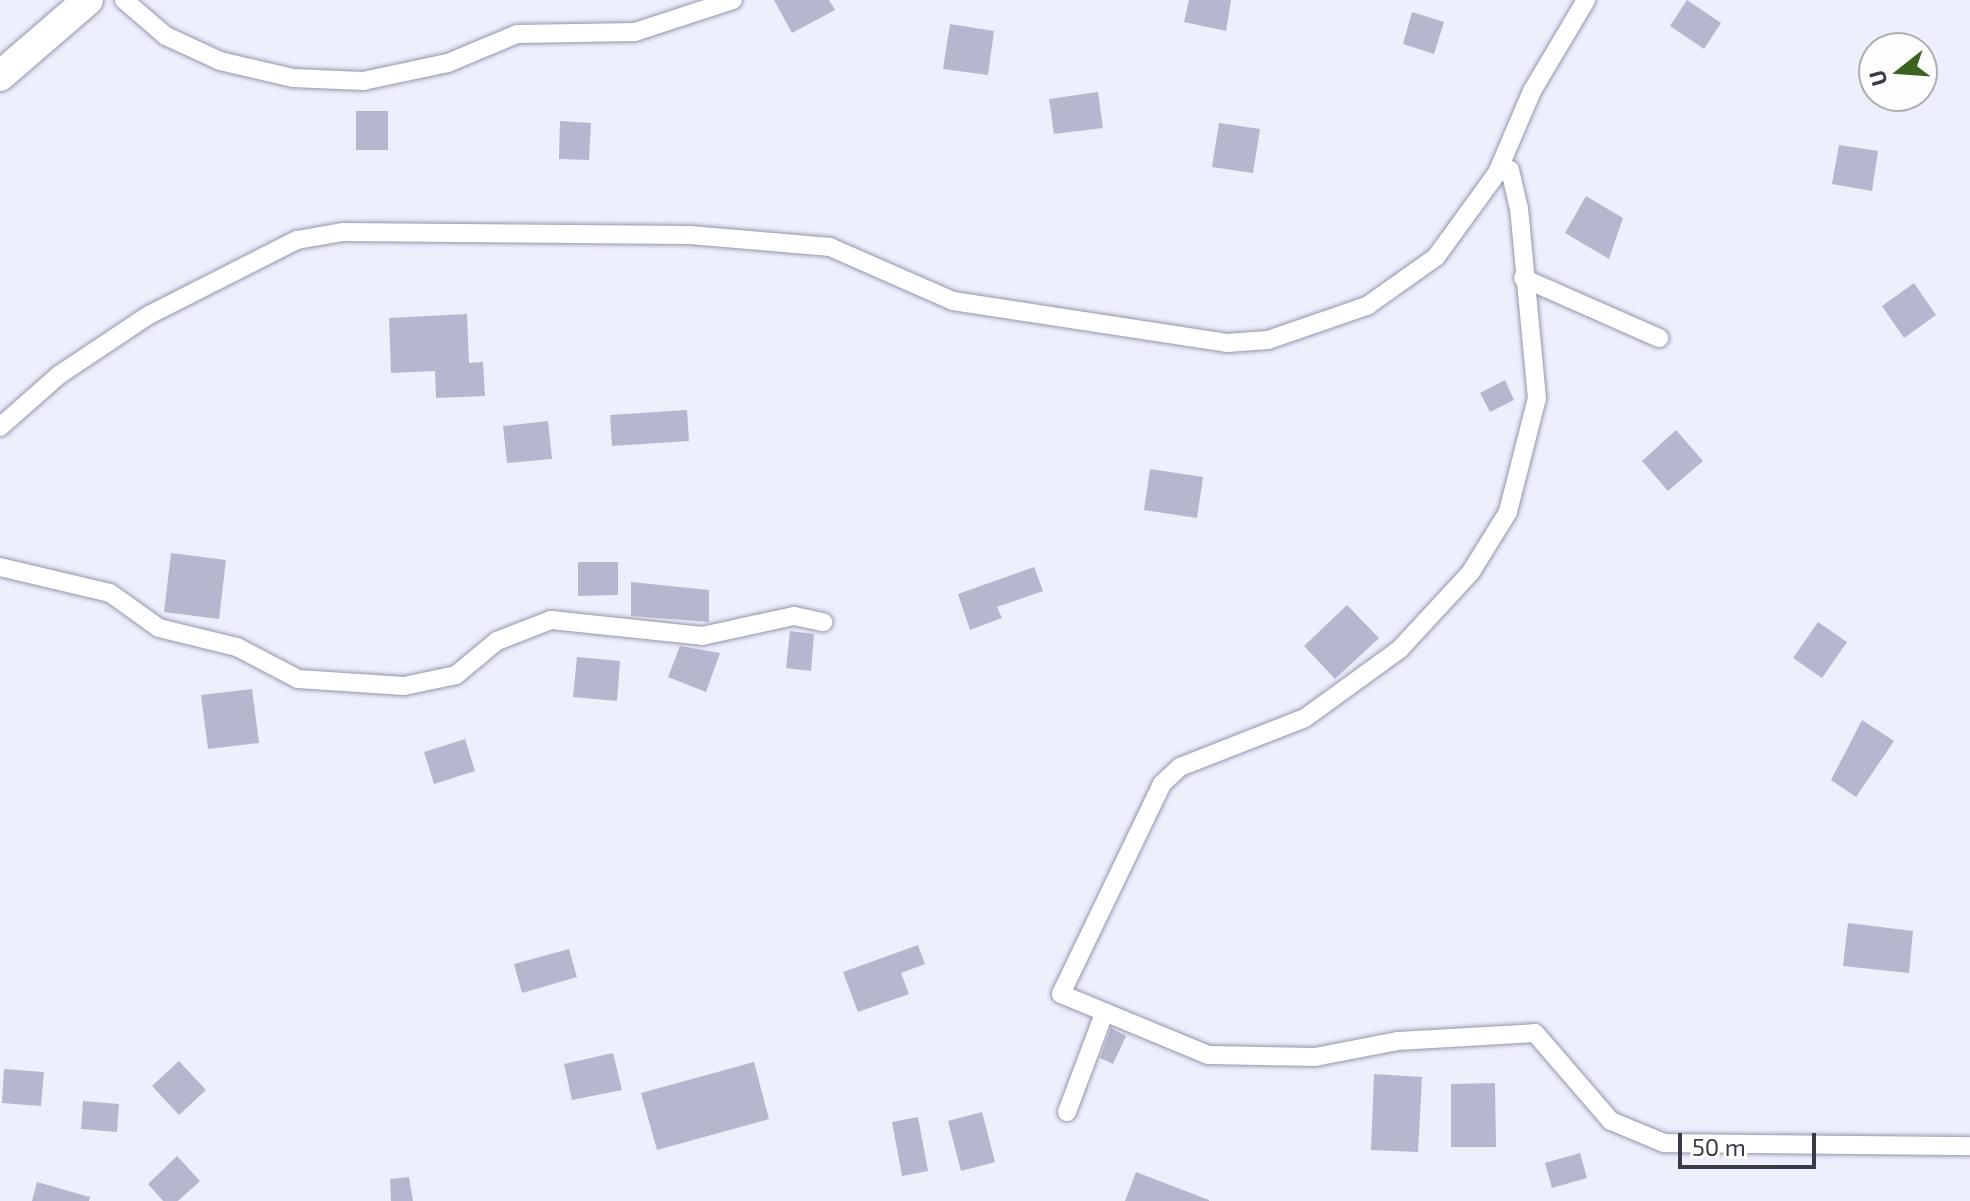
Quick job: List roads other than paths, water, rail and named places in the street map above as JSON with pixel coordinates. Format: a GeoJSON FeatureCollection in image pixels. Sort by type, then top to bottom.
{"type":"FeatureCollection","features":[{"type":"Feature","properties":{"kind":"main road"},"geometry":{"type":"LineString","coordinates":[[0,76],[88,0]]}},
{"type":"Feature","properties":{"kind":"street"},"geometry":{"type":"LineString","coordinates":[[124,0],[166,36],[220,61],[293,78],[363,81],[448,63],[517,34],[635,32],[733,0]]}},
{"type":"Feature","properties":{"kind":"street"},"geometry":{"type":"LineString","coordinates":[[0,427],[59,375],[149,315],[297,240],[343,232],[690,235],[830,247],[953,301],[1227,343],[1268,340],[1367,306],[1407,282],[1436,257],[1497,173],[1532,91],[1586,0]]}},
{"type":"Feature","properties":{"kind":"street"},"geometry":{"type":"LineString","coordinates":[[1497,173],[1510,170],[1513,182],[1537,398],[1508,512],[1471,572],[1400,649],[1305,718],[1180,767],[1162,784],[1120,883],[1059,987],[1067,1001],[1208,1055],[1260,1057],[1535,1033],[1611,1121],[1664,1143],[1970,1146]]}},
{"type":"Feature","properties":{"kind":"street"},"geometry":{"type":"LineString","coordinates":[[1523,278],[1659,338]]}},
{"type":"Feature","properties":{"kind":"street"},"geometry":{"type":"LineString","coordinates":[[0,567],[110,593],[159,628],[237,647],[298,679],[404,686],[456,675],[497,641],[551,620],[702,636],[794,616],[823,622]]}},
{"type":"Feature","properties":{"kind":"street"},"geometry":{"type":"LineString","coordinates":[[1067,1112],[1103,1016]]}}]}
